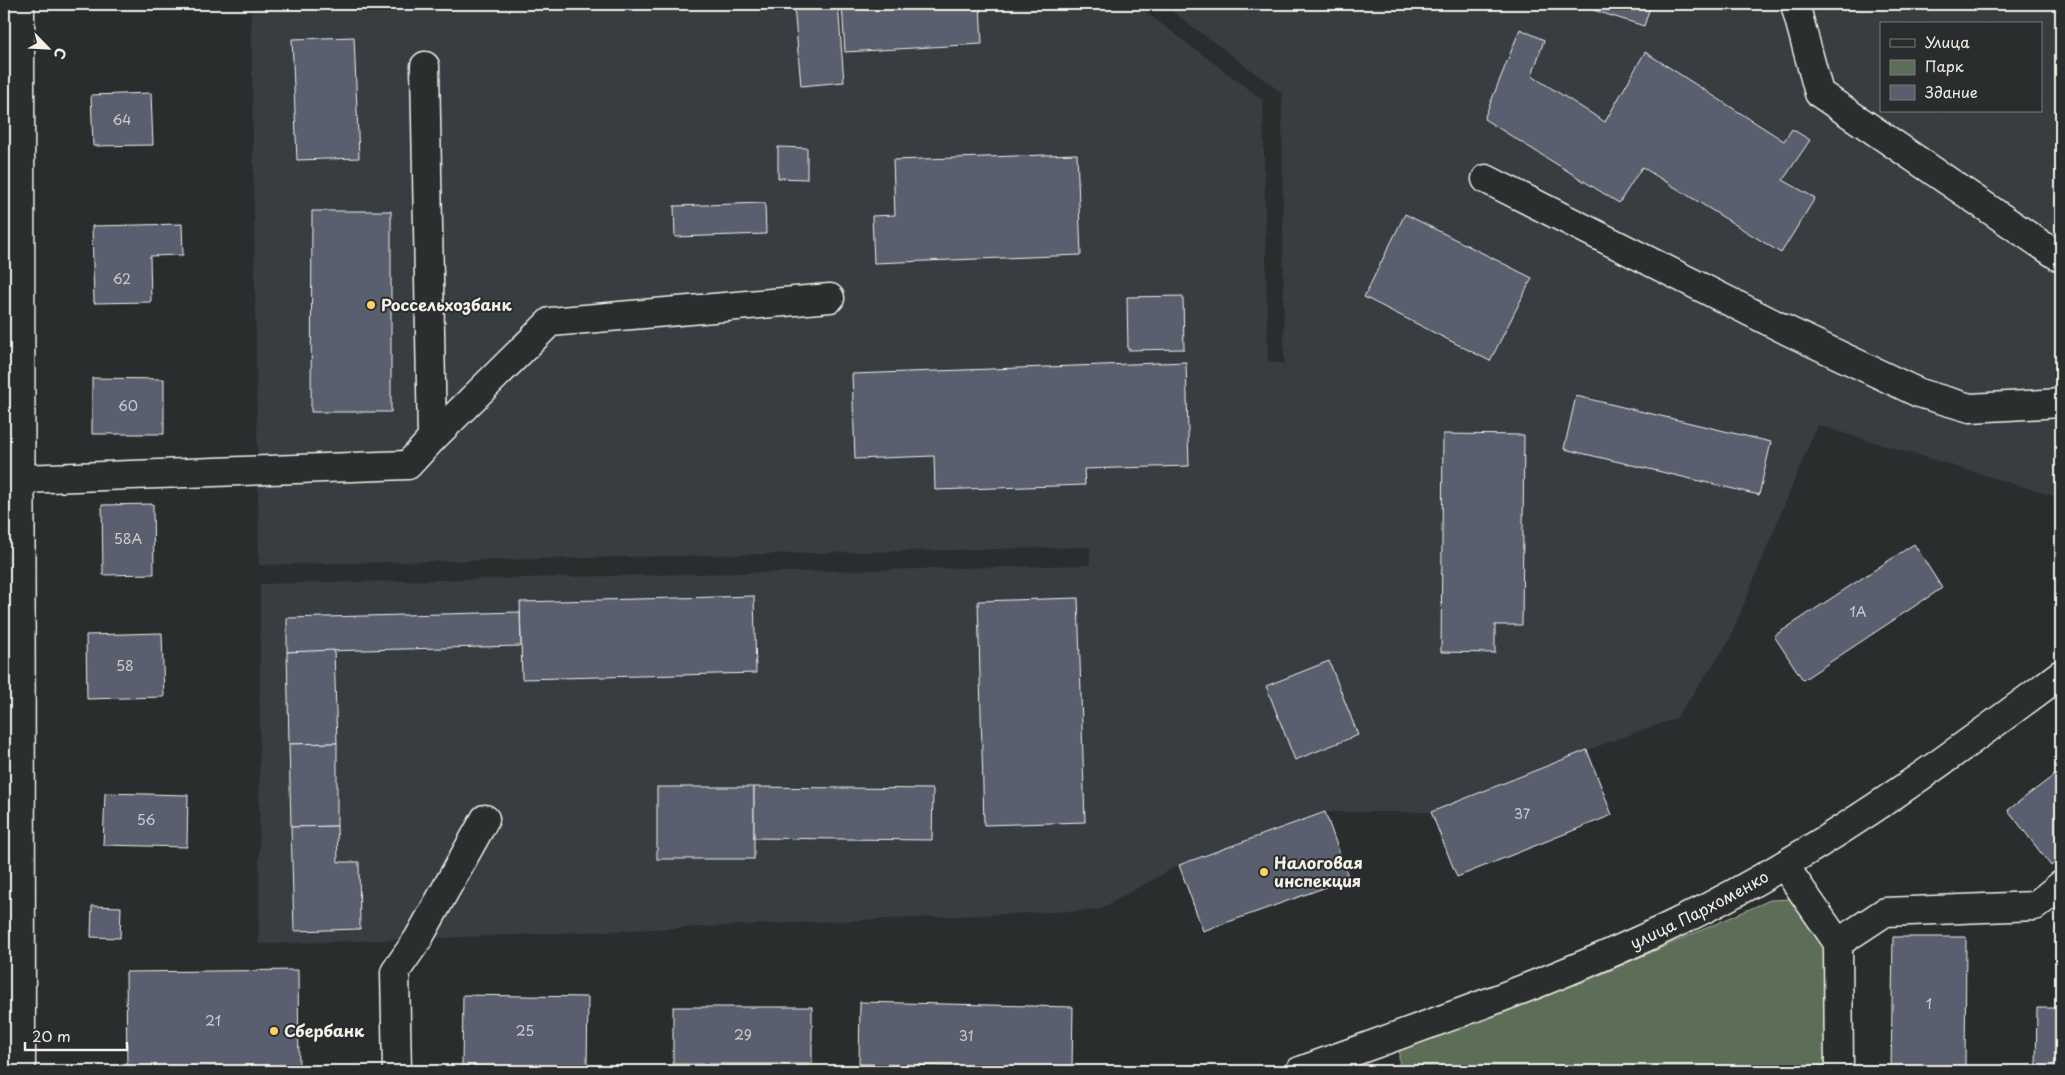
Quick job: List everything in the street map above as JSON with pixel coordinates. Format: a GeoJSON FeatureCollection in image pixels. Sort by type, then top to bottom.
{"type":"FeatureCollection","features":[{"type":"Feature","properties":{"kind":"street"},"geometry":{"type":"LineString","coordinates":[[20,4],[21,1071]]}},
{"type":"Feature","properties":{"kind":"street"},"geometry":{"type":"LineString","coordinates":[[1795,4],[1819,93],[2061,258]]}},
{"type":"Feature","properties":{"kind":"street"},"geometry":{"type":"LineString","coordinates":[[425,66],[432,439]]}},
{"type":"Feature","properties":{"kind":"street"},"geometry":{"type":"LineString","coordinates":[[1486,179],[1786,330],[1919,393],[1970,408],[2061,403]]}},
{"type":"Feature","properties":{"kind":"street"},"geometry":{"type":"LineString","coordinates":[[21,480],[408,465],[550,322],[830,298]]}},
{"type":"Feature","properties":{"kind":"street","name":"улица Пархоменко"},"geometry":{"type":"LineString","coordinates":[[1300,1071],[1534,985],[1672,925],[1784,866],[1958,752],[2061,674]]}},
{"type":"Feature","properties":{"kind":"street"},"geometry":{"type":"LineString","coordinates":[[396,1071],[395,972],[418,939],[485,819]]}},
{"type":"Feature","properties":{"kind":"street"},"geometry":{"type":"LineString","coordinates":[[1784,866],[1838,942],[1839,1071]]}},
{"type":"Feature","properties":{"kind":"street"},"geometry":{"type":"LineString","coordinates":[[1838,942],[1885,912],[2036,906],[2061,886]]}},
{"type":"Feature","properties":{"kind":"shaded area"},"geometry":{"type":"Polygon","coordinates":[[[251,4],[1135,4],[1263,100],[1268,361],[1284,364],[1282,93],[1162,4],[2061,4],[2061,491],[2054,496],[1817,425],[1728,643],[1676,718],[1587,750],[1431,812],[1324,812],[1179,865],[1098,910],[259,944],[260,584],[1090,565],[1090,547],[259,565],[251,4]]]}},
{"type":"Feature","properties":{"kind":"green space"},"geometry":{"type":"Polygon","coordinates":[[[1790,899],[1804,912],[1826,947],[1825,1066],[1823,1071],[1400,1071],[1401,1041],[1586,981],[1770,900],[1790,899]]]}},
{"type":"Feature","properties":{"kind":"building"},"geometry":{"type":"Polygon","coordinates":[[[88,4],[156,4],[156,7],[88,8],[88,4]]]}},
{"type":"Feature","properties":{"kind":"building"},"geometry":{"type":"Polygon","coordinates":[[[838,4],[844,82],[801,86],[794,6],[838,4]]]}},
{"type":"Feature","properties":{"kind":"building"},"geometry":{"type":"Polygon","coordinates":[[[842,4],[980,4],[982,44],[845,52],[842,4]]]}},
{"type":"Feature","properties":{"kind":"building"},"geometry":{"type":"Polygon","coordinates":[[[1574,4],[1651,4],[1644,26],[1574,4]]]}},
{"type":"Feature","properties":{"kind":"building"},"geometry":{"type":"Polygon","coordinates":[[[1520,29],[1544,40],[1532,76],[1605,122],[1645,52],[1784,141],[1792,129],[1810,140],[1783,180],[1815,198],[1781,253],[1642,167],[1619,203],[1484,119],[1520,29]]]}},
{"type":"Feature","properties":{"kind":"building"},"geometry":{"type":"Polygon","coordinates":[[[354,37],[359,158],[297,160],[292,39],[354,37]]]}},
{"type":"Feature","properties":{"kind":"building"},"geometry":{"type":"Polygon","coordinates":[[[151,93],[153,145],[93,146],[91,95],[151,93]]]}},
{"type":"Feature","properties":{"kind":"building"},"geometry":{"type":"Polygon","coordinates":[[[778,147],[807,148],[807,179],[778,178],[778,147]]]}},
{"type":"Feature","properties":{"kind":"building"},"geometry":{"type":"Polygon","coordinates":[[[1077,154],[1081,255],[874,263],[872,216],[895,215],[893,160],[1077,154]]]}},
{"type":"Feature","properties":{"kind":"building"},"geometry":{"type":"Polygon","coordinates":[[[765,203],[766,234],[675,237],[674,206],[765,203]]]}},
{"type":"Feature","properties":{"kind":"building"},"geometry":{"type":"Polygon","coordinates":[[[312,211],[391,211],[391,412],[311,412],[312,211]]]}},
{"type":"Feature","properties":{"kind":"building"},"geometry":{"type":"Polygon","coordinates":[[[1405,214],[1532,278],[1490,361],[1364,297],[1405,214]]]}},
{"type":"Feature","properties":{"kind":"building"},"geometry":{"type":"Polygon","coordinates":[[[182,224],[183,255],[150,256],[151,302],[94,303],[92,226],[182,224]]]}},
{"type":"Feature","properties":{"kind":"building"},"geometry":{"type":"Polygon","coordinates":[[[1183,296],[1184,349],[1128,350],[1127,297],[1183,296]]]}},
{"type":"Feature","properties":{"kind":"building"},"geometry":{"type":"Polygon","coordinates":[[[1186,362],[1189,466],[1084,469],[1085,485],[935,490],[934,456],[855,459],[852,374],[1186,362]]]}},
{"type":"Feature","properties":{"kind":"building"},"geometry":{"type":"Polygon","coordinates":[[[92,378],[164,379],[164,434],[92,434],[92,378]]]}},
{"type":"Feature","properties":{"kind":"building"},"geometry":{"type":"Polygon","coordinates":[[[1576,396],[1771,442],[1759,495],[1564,449],[1576,396]]]}},
{"type":"Feature","properties":{"kind":"building"},"geometry":{"type":"Polygon","coordinates":[[[1443,434],[1524,435],[1522,625],[1495,625],[1495,653],[1441,652],[1443,434]]]}},
{"type":"Feature","properties":{"kind":"building"},"geometry":{"type":"Polygon","coordinates":[[[153,504],[154,574],[103,575],[102,505],[153,504]]]}},
{"type":"Feature","properties":{"kind":"building"},"geometry":{"type":"Polygon","coordinates":[[[1914,544],[1942,588],[1803,680],[1774,636],[1914,544]]]}},
{"type":"Feature","properties":{"kind":"building"},"geometry":{"type":"Polygon","coordinates":[[[754,596],[756,673],[522,679],[520,602],[754,596]]]}},
{"type":"Feature","properties":{"kind":"building"},"geometry":{"type":"Polygon","coordinates":[[[1078,598],[1085,822],[984,825],[978,601],[1078,598]]]}},
{"type":"Feature","properties":{"kind":"building"},"geometry":{"type":"Polygon","coordinates":[[[520,612],[521,646],[287,652],[287,618],[520,612]]]}},
{"type":"Feature","properties":{"kind":"building"},"geometry":{"type":"Polygon","coordinates":[[[162,633],[164,697],[87,699],[86,635],[162,633]]]}},
{"type":"Feature","properties":{"kind":"building"},"geometry":{"type":"Polygon","coordinates":[[[334,650],[337,743],[289,744],[287,652],[334,650]]]}},
{"type":"Feature","properties":{"kind":"building"},"geometry":{"type":"Polygon","coordinates":[[[1329,661],[1358,735],[1295,760],[1266,686],[1329,661]]]}},
{"type":"Feature","properties":{"kind":"building"},"geometry":{"type":"Polygon","coordinates":[[[337,743],[337,826],[291,827],[289,744],[337,743]]]}},
{"type":"Feature","properties":{"kind":"building"},"geometry":{"type":"Polygon","coordinates":[[[1587,750],[1612,815],[1457,877],[1431,812],[1587,750]]]}},
{"type":"Feature","properties":{"kind":"building"},"geometry":{"type":"Polygon","coordinates":[[[2061,770],[2061,858],[2051,866],[2008,810],[2061,770]]]}},
{"type":"Feature","properties":{"kind":"building"},"geometry":{"type":"Polygon","coordinates":[[[657,787],[754,787],[754,859],[657,859],[657,787]]]}},
{"type":"Feature","properties":{"kind":"building"},"geometry":{"type":"Polygon","coordinates":[[[754,787],[933,789],[932,840],[754,838],[754,787]]]}},
{"type":"Feature","properties":{"kind":"building"},"geometry":{"type":"Polygon","coordinates":[[[105,793],[188,795],[187,847],[103,845],[105,793]]]}},
{"type":"Feature","properties":{"kind":"building","name":"Налоговая инспекция"},"geometry":{"type":"Polygon","coordinates":[[[1325,812],[1349,879],[1203,931],[1179,865],[1325,812]]]}},
{"type":"Feature","properties":{"kind":"building"},"geometry":{"type":"Polygon","coordinates":[[[337,826],[338,862],[359,862],[360,929],[294,931],[291,827],[337,826]]]}},
{"type":"Feature","properties":{"kind":"building"},"geometry":{"type":"Polygon","coordinates":[[[92,906],[121,907],[120,938],[91,937],[92,906]]]}},
{"type":"Feature","properties":{"kind":"building"},"geometry":{"type":"Polygon","coordinates":[[[1893,937],[1966,937],[1965,1071],[1891,1071],[1893,937]]]}},
{"type":"Feature","properties":{"kind":"building"},"geometry":{"type":"Polygon","coordinates":[[[298,970],[299,1071],[127,1071],[126,972],[298,970]]]}},
{"type":"Feature","properties":{"kind":"building"},"geometry":{"type":"Polygon","coordinates":[[[463,995],[588,997],[587,1068],[462,1066],[463,995]]]}},
{"type":"Feature","properties":{"kind":"building"},"geometry":{"type":"Polygon","coordinates":[[[860,1002],[1073,1007],[1072,1069],[859,1064],[860,1002]]]}},
{"type":"Feature","properties":{"kind":"building"},"geometry":{"type":"Polygon","coordinates":[[[673,1007],[812,1007],[812,1064],[673,1064],[673,1007]]]}},
{"type":"Feature","properties":{"kind":"building"},"geometry":{"type":"Polygon","coordinates":[[[2037,1008],[2061,1008],[2061,1071],[2036,1071],[2037,1008]]]}},
{"type":"Feature","properties":{"kind":"place","name":"Россельхозбанк"},"geometry":{"type":"Point","coordinates":[371,305]}},
{"type":"Feature","properties":{"kind":"place","name":"Налоговая инспекция"},"geometry":{"type":"Point","coordinates":[1264,872]}},
{"type":"Feature","properties":{"kind":"place","name":"Сбербанк"},"geometry":{"type":"Point","coordinates":[274,1031]}}]}
